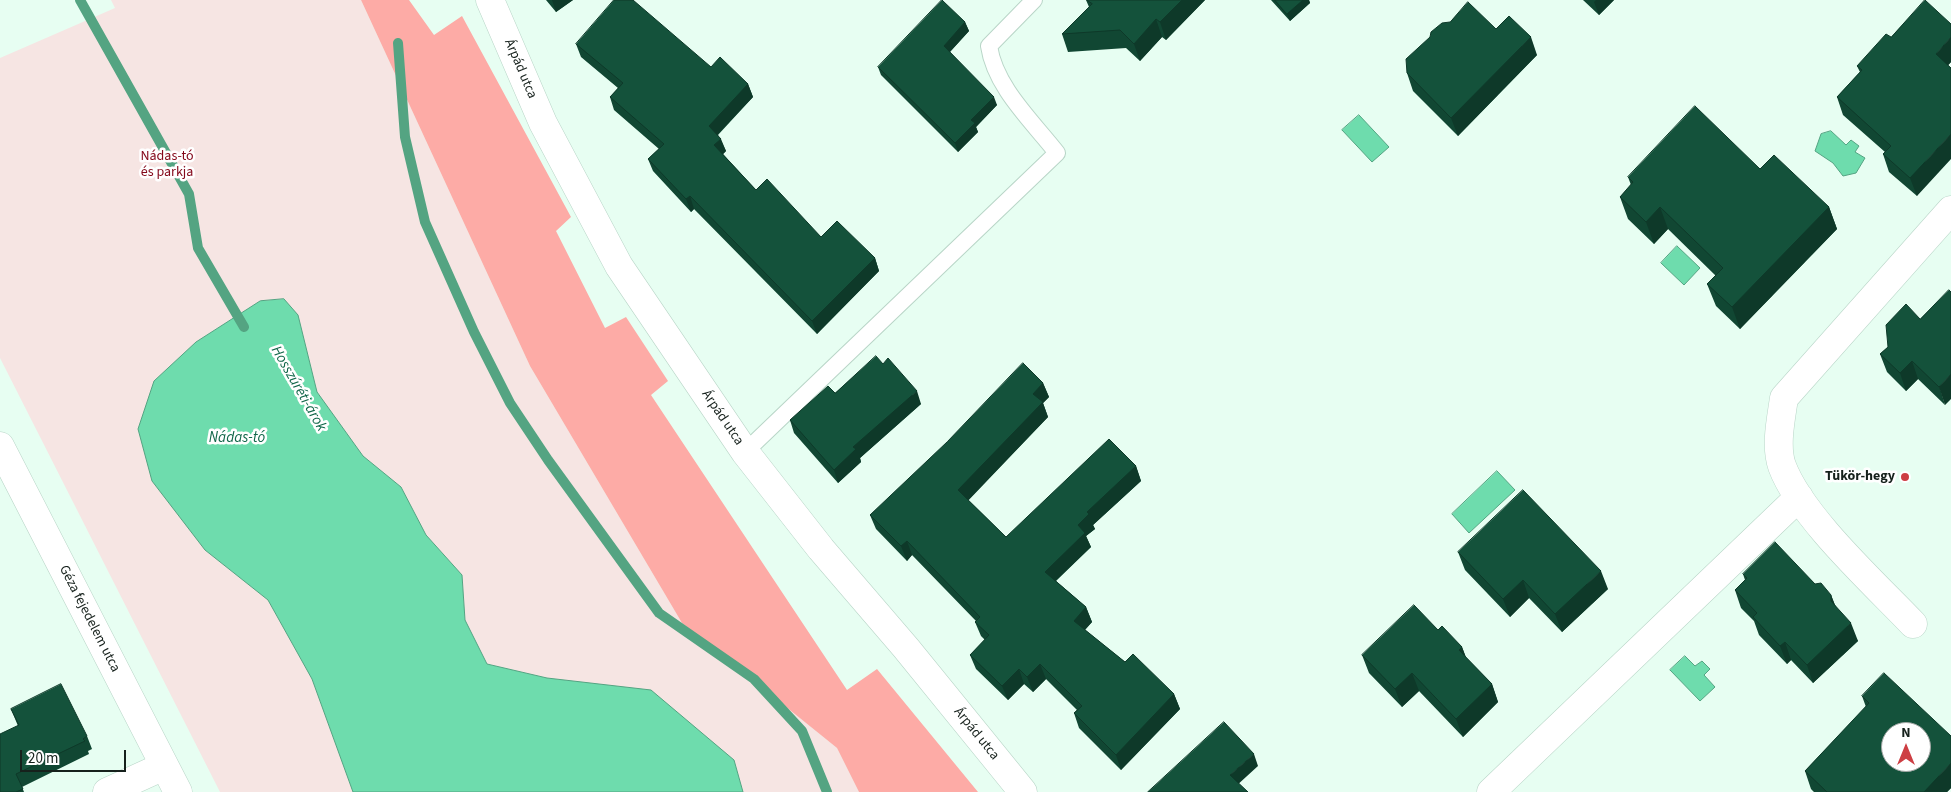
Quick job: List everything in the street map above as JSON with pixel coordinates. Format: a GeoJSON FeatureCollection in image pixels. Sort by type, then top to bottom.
{"type":"FeatureCollection","features":[{"type":"Feature","properties":{"kind":"street","name":"Árpád utca"},"geometry":{"type":"LineString","coordinates":[[490,0],[543,123],[620,266],[745,452],[821,549],[906,648],[1023,792]]}},
{"type":"Feature","properties":{"kind":"street"},"geometry":{"type":"LineString","coordinates":[[1913,624],[1821,526],[1799,497],[1782,466],[1779,434],[1784,398],[1951,210]]}},
{"type":"Feature","properties":{"kind":"street","name":"Géza fejedelem utca"},"geometry":{"type":"LineString","coordinates":[[0,446],[178,792]]}},
{"type":"Feature","properties":{"kind":"street"},"geometry":{"type":"LineString","coordinates":[[1491,792],[1799,497]]}},
{"type":"Feature","properties":{"kind":"street"},"geometry":{"type":"LineString","coordinates":[[107,792],[164,766]]}},
{"type":"Feature","properties":{"kind":"lane"},"geometry":{"type":"LineString","coordinates":[[745,452],[1056,153],[999,79],[991,62],[988,46],[1034,0]]}},
{"type":"Feature","properties":{"kind":"green space","name":"Nádas-tó és parkja"},"geometry":{"type":"Polygon","coordinates":[[[111,0],[361,0],[530,366],[682,623],[837,748],[859,792],[743,792],[734,760],[547,678],[487,664],[465,620],[462,575],[426,535],[401,487],[363,456],[317,392],[298,315],[260,301],[196,342],[205,550],[268,600],[312,679],[353,792],[220,792],[0,358],[0,58],[115,8],[111,0]]]}},
{"type":"Feature","properties":{"kind":"shaded area"},"geometry":{"type":"Polygon","coordinates":[[[361,0],[409,0],[434,35],[462,16],[571,217],[556,231],[605,328],[626,317],[668,381],[651,395],[847,690],[877,669],[978,792],[859,792],[837,748],[682,623],[530,366],[361,0]]]}},
{"type":"Feature","properties":{"kind":"water"},"geometry":{"type":"Polygon","coordinates":[[[1359,115],[1389,147],[1372,162],[1342,130],[1359,115]]]}},
{"type":"Feature","properties":{"kind":"water"},"geometry":{"type":"Polygon","coordinates":[[[1831,131],[1846,145],[1851,140],[1859,146],[1855,152],[1865,158],[1856,173],[1843,176],[1833,163],[1815,151],[1821,134],[1831,131]]]}},
{"type":"Feature","properties":{"kind":"water"},"geometry":{"type":"Polygon","coordinates":[[[1677,246],[1700,268],[1684,285],[1661,263],[1677,246]]]}},
{"type":"Feature","properties":{"kind":"water","name":"Nádas-tó"},"geometry":{"type":"Polygon","coordinates":[[[284,299],[298,315],[317,392],[363,456],[401,487],[426,535],[462,575],[465,620],[487,664],[547,678],[651,690],[734,760],[743,792],[353,792],[312,679],[268,600],[205,550],[152,481],[138,429],[154,381],[196,342],[260,301],[284,299]]]}},
{"type":"Feature","properties":{"kind":"water"},"geometry":{"type":"Polygon","coordinates":[[[1497,471],[1515,490],[1469,533],[1452,514],[1497,471]]]}},
{"type":"Feature","properties":{"kind":"water"},"geometry":{"type":"Polygon","coordinates":[[[1685,656],[1695,666],[1702,661],[1710,669],[1704,675],[1715,687],[1700,701],[1670,670],[1685,656]]]}},
{"type":"Feature","properties":{"kind":"building"},"geometry":{"type":"Polygon","coordinates":[[[614,0],[633,0],[711,67],[720,57],[748,84],[709,126],[721,139],[714,145],[756,190],[767,179],[821,237],[837,221],[875,258],[812,321],[690,196],[686,199],[648,159],[664,144],[610,97],[623,83],[576,44],[614,0]]]}},
{"type":"Feature","properties":{"kind":"building"},"geometry":{"type":"Polygon","coordinates":[[[942,0],[965,22],[944,46],[994,97],[971,120],[975,123],[955,143],[878,67],[942,0]]]}},
{"type":"Feature","properties":{"kind":"building"},"geometry":{"type":"Polygon","coordinates":[[[1087,0],[1182,0],[1160,22],[1156,19],[1134,44],[1120,30],[1062,34],[1092,4],[1087,0]]]}},
{"type":"Feature","properties":{"kind":"building"},"geometry":{"type":"Polygon","coordinates":[[[1275,0],[1303,0],[1287,14],[1275,0]]]}},
{"type":"Feature","properties":{"kind":"building"},"geometry":{"type":"Polygon","coordinates":[[[1925,0],[1951,24],[1951,37],[1936,54],[1951,68],[1951,134],[1910,178],[1883,154],[1891,146],[1837,97],[1862,70],[1857,66],[1886,34],[1891,37],[1925,0]]]}},
{"type":"Feature","properties":{"kind":"building"},"geometry":{"type":"Polygon","coordinates":[[[1468,2],[1496,29],[1509,16],[1531,37],[1451,118],[1407,73],[1406,59],[1430,37],[1431,32],[1442,23],[1450,22],[1468,2]]]}},
{"type":"Feature","properties":{"kind":"building"},"geometry":{"type":"Polygon","coordinates":[[[1695,106],[1760,169],[1774,155],[1829,207],[1732,307],[1707,284],[1723,268],[1660,207],[1646,222],[1620,197],[1633,182],[1628,177],[1695,106]]]}},
{"type":"Feature","properties":{"kind":"building"},"geometry":{"type":"Polygon","coordinates":[[[1949,290],[1951,292],[1951,374],[1939,387],[1912,361],[1900,373],[1880,354],[1888,347],[1886,325],[1906,304],[1920,319],[1949,290]]]}},
{"type":"Feature","properties":{"kind":"building"},"geometry":{"type":"Polygon","coordinates":[[[876,356],[883,364],[888,358],[917,391],[853,447],[856,449],[834,470],[790,420],[828,386],[835,393],[876,356]]]}},
{"type":"Feature","properties":{"kind":"building"},"geometry":{"type":"Polygon","coordinates":[[[1023,363],[1043,383],[1033,394],[1043,402],[958,490],[1006,537],[1109,439],[1136,466],[1087,512],[1089,514],[1078,525],[1085,533],[1045,572],[1086,607],[1074,621],[1125,662],[1133,654],[1174,694],[1116,755],[1074,713],[1082,706],[1040,664],[1027,677],[1019,669],[1002,686],[970,655],[989,635],[975,622],[980,617],[907,541],[901,546],[870,515],[947,442],[1023,363]]]}},
{"type":"Feature","properties":{"kind":"building"},"geometry":{"type":"Polygon","coordinates":[[[1523,490],[1601,571],[1555,614],[1523,580],[1503,599],[1458,552],[1523,490]]]}},
{"type":"Feature","properties":{"kind":"building"},"geometry":{"type":"Polygon","coordinates":[[[1775,542],[1815,584],[1821,583],[1831,595],[1831,601],[1851,623],[1807,665],[1785,642],[1780,646],[1753,617],[1757,613],[1735,590],[1747,578],[1743,574],[1775,542]]]}},
{"type":"Feature","properties":{"kind":"building"},"geometry":{"type":"Polygon","coordinates":[[[1414,605],[1438,630],[1442,626],[1462,647],[1459,650],[1492,684],[1456,719],[1412,673],[1395,689],[1362,655],[1414,605]]]}},
{"type":"Feature","properties":{"kind":"building"},"geometry":{"type":"Polygon","coordinates":[[[1884,673],[1951,736],[1951,763],[1924,792],[1827,792],[1805,771],[1869,703],[1862,696],[1884,673]]]}},
{"type":"Feature","properties":{"kind":"building"},"geometry":{"type":"Polygon","coordinates":[[[61,684],[87,736],[83,739],[85,741],[16,774],[23,789],[16,792],[0,792],[0,734],[19,725],[11,709],[61,684]]]}},
{"type":"Feature","properties":{"kind":"building"},"geometry":{"type":"Polygon","coordinates":[[[1224,722],[1254,754],[1230,775],[1248,792],[1148,792],[1224,722]]]}},
{"type":"Feature","properties":{"kind":"waterway","name":"Hosszúréti-árok"},"geometry":{"type":"LineString","coordinates":[[80,0],[189,194],[198,248],[244,327]]}},
{"type":"Feature","properties":{"kind":"waterway"},"geometry":{"type":"LineString","coordinates":[[398,43],[405,137],[425,222],[474,332],[510,403],[548,460],[659,613],[754,679],[802,731],[827,792]]}},
{"type":"Feature","properties":{"kind":"place","name":"Tükör-hegy"},"geometry":{"type":"Point","coordinates":[1905,477]}}]}
